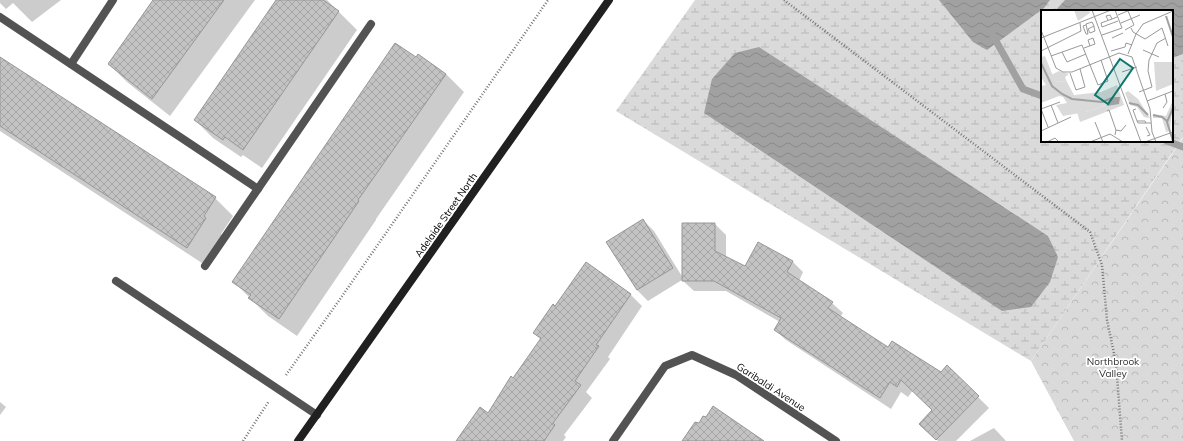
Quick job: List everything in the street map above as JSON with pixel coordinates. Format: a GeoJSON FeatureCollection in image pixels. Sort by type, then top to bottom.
{"type":"FeatureCollection","features":[{"type":"Feature","properties":{"kind":"main road","name":"Adelaide Street North"},"geometry":{"type":"LineString","coordinates":[[298,441],[609,0]]}},
{"type":"Feature","properties":{"kind":"street"},"geometry":{"type":"LineString","coordinates":[[71,64],[113,0]]}},
{"type":"Feature","properties":{"kind":"street"},"geometry":{"type":"LineString","coordinates":[[0,17],[258,189]]}},
{"type":"Feature","properties":{"kind":"street"},"geometry":{"type":"LineString","coordinates":[[205,266],[371,24]]}},
{"type":"Feature","properties":{"kind":"street"},"geometry":{"type":"LineString","coordinates":[[116,281],[317,415]]}},
{"type":"Feature","properties":{"kind":"street","name":"Garibaldi Avenue"},"geometry":{"type":"LineString","coordinates":[[613,441],[665,366],[692,356],[736,375],[836,441]]}},
{"type":"Feature","properties":{"kind":"path"},"geometry":{"type":"LineString","coordinates":[[243,441],[277,388],[548,0]]}},
{"type":"Feature","properties":{"kind":"path"},"geometry":{"type":"LineString","coordinates":[[784,0],[1090,232],[1102,265],[1107,320],[1116,363],[1122,441]]}},
{"type":"Feature","properties":{"kind":"green space"},"geometry":{"type":"Polygon","coordinates":[[[695,0],[1183,0],[1183,137],[1031,361],[616,111],[695,0]]]}},
{"type":"Feature","properties":{"kind":"green space","name":"Northbrook Valley"},"geometry":{"type":"Polygon","coordinates":[[[1183,138],[1183,441],[1074,441],[1031,361],[1183,138]]]}},
{"type":"Feature","properties":{"kind":"water"},"geometry":{"type":"Polygon","coordinates":[[[939,0],[1050,0],[1044,8],[987,50],[973,42],[939,0]]]}},
{"type":"Feature","properties":{"kind":"water"},"geometry":{"type":"Polygon","coordinates":[[[1065,0],[1183,0],[1183,54],[1173,58],[1173,10],[1056,10],[1065,0]]]}},
{"type":"Feature","properties":{"kind":"water"},"geometry":{"type":"Polygon","coordinates":[[[759,47],[1048,236],[1058,257],[1050,282],[1031,307],[1002,311],[704,113],[712,79],[735,53],[759,47]]]}},
{"type":"Feature","properties":{"kind":"building"},"geometry":{"type":"Polygon","coordinates":[[[153,0],[224,0],[152,99],[108,64],[153,0]]]}},
{"type":"Feature","properties":{"kind":"building"},"geometry":{"type":"Polygon","coordinates":[[[276,0],[323,0],[339,11],[243,150],[225,137],[223,140],[194,120],[276,0]]]}},
{"type":"Feature","properties":{"kind":"building"},"geometry":{"type":"Polygon","coordinates":[[[395,43],[416,57],[418,54],[446,74],[358,200],[359,201],[279,319],[248,298],[251,295],[232,282],[395,43]]]}},
{"type":"Feature","properties":{"kind":"building"},"geometry":{"type":"Polygon","coordinates":[[[0,57],[216,197],[204,216],[206,218],[187,248],[0,126],[0,57]]]}},
{"type":"Feature","properties":{"kind":"building"},"geometry":{"type":"Polygon","coordinates":[[[643,219],[673,268],[637,290],[606,242],[643,219]]]}},
{"type":"Feature","properties":{"kind":"building"},"geometry":{"type":"Polygon","coordinates":[[[682,223],[715,223],[715,251],[745,266],[758,242],[793,261],[787,272],[833,302],[828,308],[888,347],[892,341],[941,372],[947,365],[979,396],[936,440],[919,424],[932,410],[901,380],[897,387],[890,382],[880,398],[774,330],[781,318],[714,281],[682,281],[682,223]]]}},
{"type":"Feature","properties":{"kind":"building"},"geometry":{"type":"Polygon","coordinates":[[[586,262],[631,294],[596,345],[599,346],[575,381],[581,385],[553,423],[555,425],[544,441],[456,441],[480,407],[488,413],[511,376],[513,378],[541,338],[533,333],[553,304],[555,306],[586,262]]]}},
{"type":"Feature","properties":{"kind":"building"},"geometry":{"type":"Polygon","coordinates":[[[713,406],[764,441],[682,441],[695,422],[699,423],[703,416],[706,417],[713,406]]]}},
{"type":"Feature","properties":{"kind":"waterway"},"geometry":{"type":"LineString","coordinates":[[992,34],[1023,89],[1041,96]]}},
{"type":"Feature","properties":{"kind":"waterway"},"geometry":{"type":"LineString","coordinates":[[1170,142],[1183,147]]}}]}
